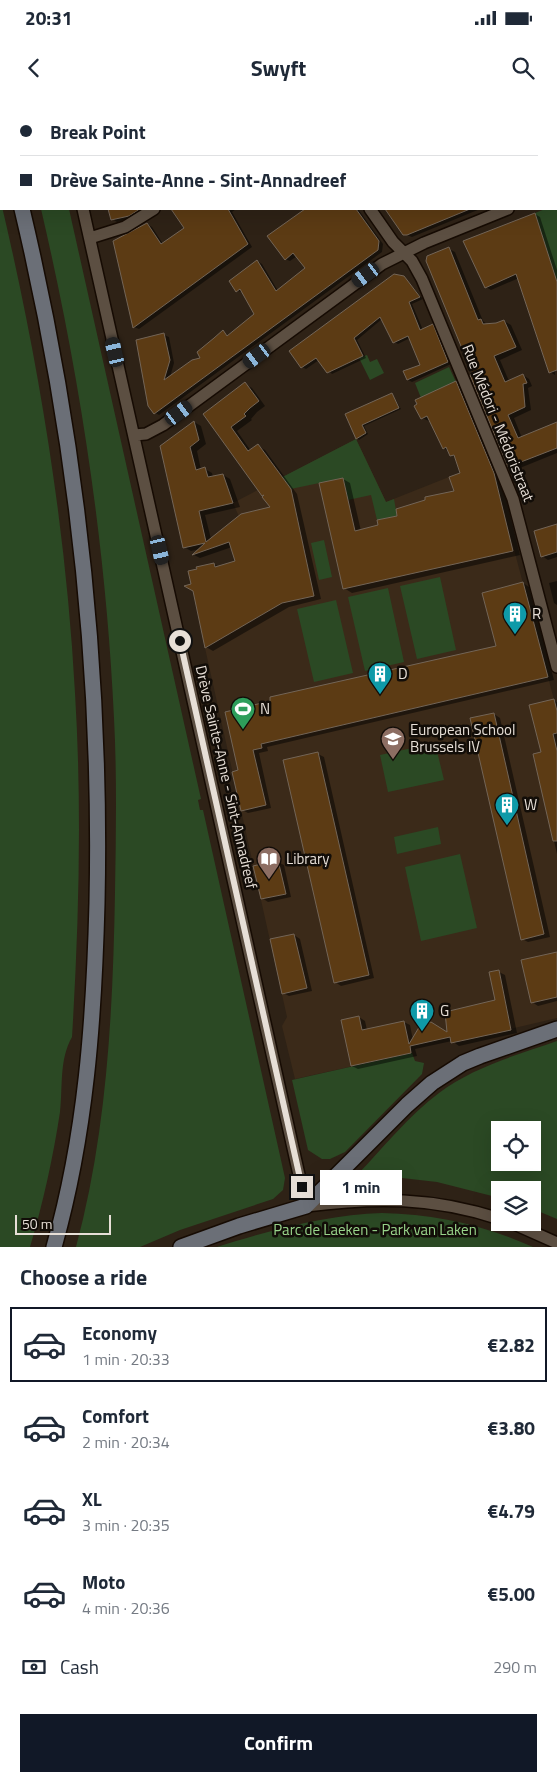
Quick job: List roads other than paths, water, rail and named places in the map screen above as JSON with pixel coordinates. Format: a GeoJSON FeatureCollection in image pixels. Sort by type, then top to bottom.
{"type":"FeatureCollection","features":[{"type":"Feature","properties":{"kind":"main road"},"geometry":{"type":"LineString","coordinates":[[22,210],[50,338],[75,493],[86,582],[97,753],[98,866],[90,1038],[77,1154],[54,1247]]}},
{"type":"Feature","properties":{"kind":"main road"},"geometry":{"type":"LineString","coordinates":[[181,1247],[239,1226],[306,1206],[407,1105],[432,1083],[463,1063],[557,1029]]}},
{"type":"Feature","properties":{"kind":"street","name":"Drève Sainte-Anne - Sint-Annadreef"},"geometry":{"type":"LineString","coordinates":[[83,210],[306,1206]]}},
{"type":"Feature","properties":{"kind":"street"},"geometry":{"type":"LineString","coordinates":[[90,238],[125,227],[152,210]]}},
{"type":"Feature","properties":{"kind":"street","name":"Rue Médori - Médoristraat"},"geometry":{"type":"LineString","coordinates":[[371,210],[422,280],[513,499],[557,668]]}},
{"type":"Feature","properties":{"kind":"street"},"geometry":{"type":"LineString","coordinates":[[134,435],[146,434],[163,425],[382,264],[403,252],[506,210]]}},
{"type":"Feature","properties":{"kind":"street"},"geometry":{"type":"LineString","coordinates":[[306,1206],[356,1200],[418,1201],[454,1206],[491,1216]]}},
{"type":"Feature","properties":{"kind":"street"},"geometry":{"type":"LineString","coordinates":[[530,1231],[557,1243]]}},
{"type":"Feature","properties":{"kind":"place","name":"R"},"geometry":{"type":"Point","coordinates":[515,635]}},
{"type":"Feature","properties":{"kind":"place","name":"D"},"geometry":{"type":"Point","coordinates":[380,695]}},
{"type":"Feature","properties":{"kind":"place","name":"N"},"geometry":{"type":"Point","coordinates":[243,730]}},
{"type":"Feature","properties":{"kind":"place","name":"European School Brussels IV"},"geometry":{"type":"Point","coordinates":[393,760]}},
{"type":"Feature","properties":{"kind":"place","name":"W"},"geometry":{"type":"Point","coordinates":[507,826]}},
{"type":"Feature","properties":{"kind":"place","name":"Library"},"geometry":{"type":"Point","coordinates":[269,880]}},
{"type":"Feature","properties":{"kind":"place","name":"G"},"geometry":{"type":"Point","coordinates":[422,1032]}},
{"type":"Feature","properties":{"kind":"park label","name":"Parc de Laeken - Park van Laken"},"geometry":{"type":"Point","coordinates":[375,1230]}}]}
